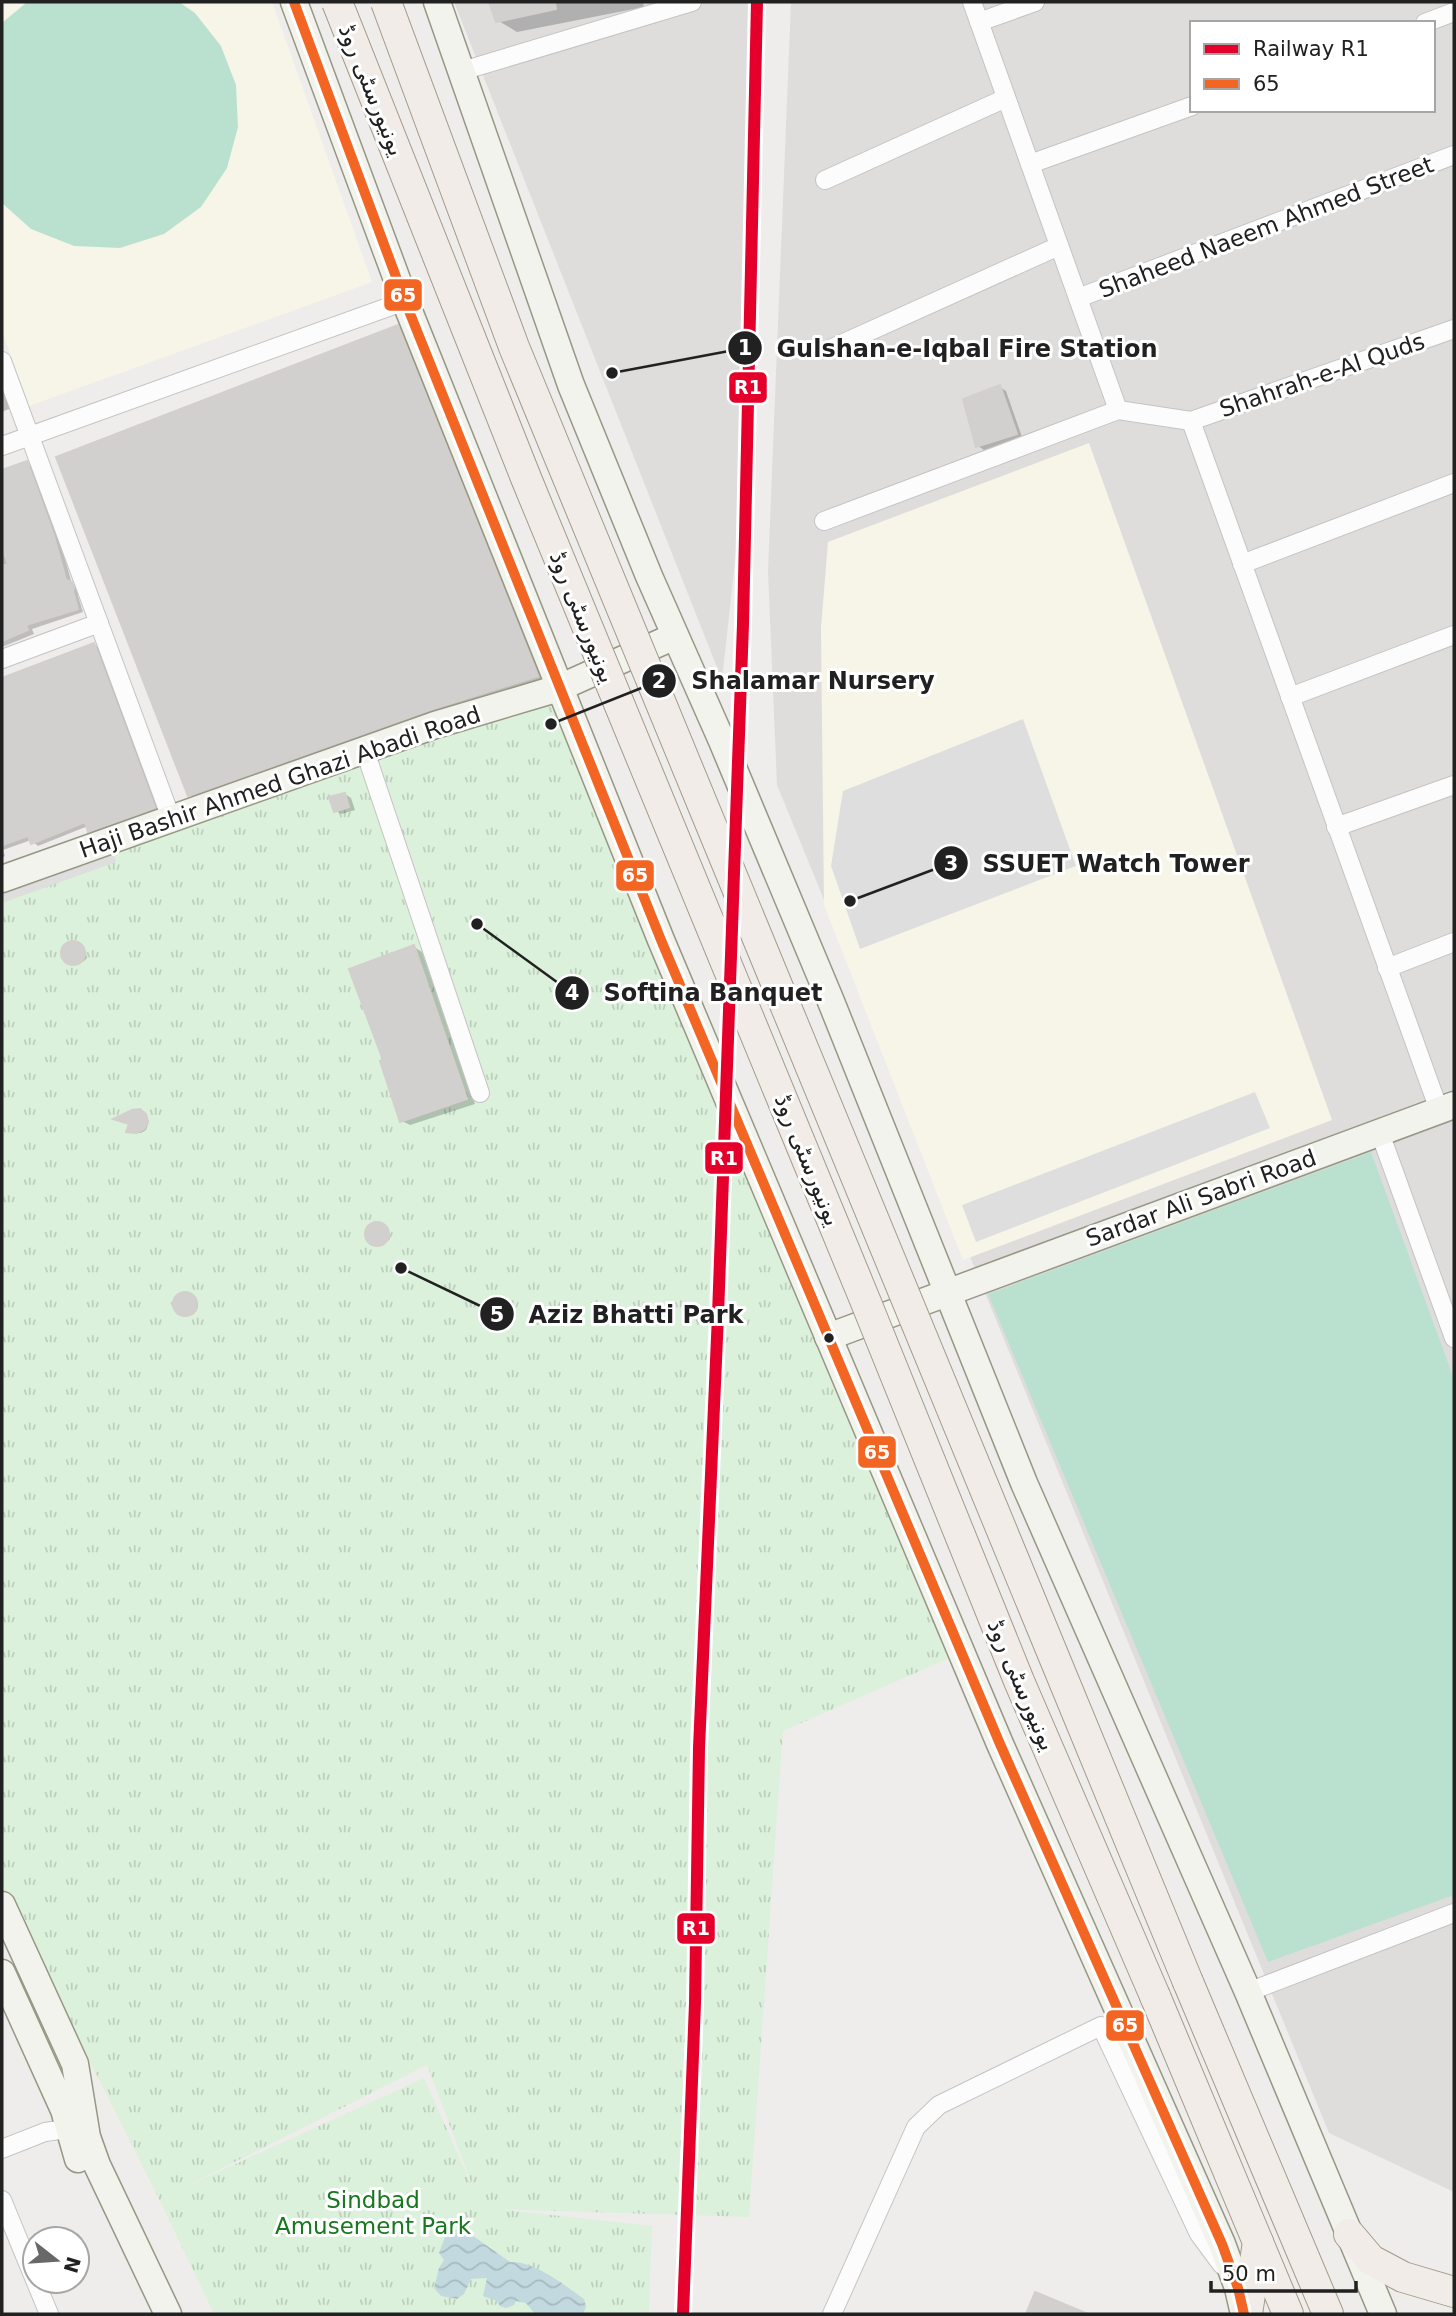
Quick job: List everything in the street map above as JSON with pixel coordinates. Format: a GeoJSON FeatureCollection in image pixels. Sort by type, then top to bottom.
{"type":"FeatureCollection","features":[{"type":"Feature","properties":{"kind":"main road","name":"یونیورسٹی روڈ"},"geometry":{"type":"LineString","coordinates":[[337,2],[521,465],[1019,1681],[1156,1996],[1288,2314]]}},
{"type":"Feature","properties":{"kind":"main road","name":"یونیورسٹی روڈ"},"geometry":{"type":"LineString","coordinates":[[386,2],[514,347],[1188,1982],[1328,2314]]}},
{"type":"Feature","properties":{"kind":"main road"},"geometry":{"type":"LineString","coordinates":[[1349,2234],[1371,2260],[1403,2277],[1454,2292]]}},
{"type":"Feature","properties":{"kind":"main road"},"geometry":{"type":"LineString","coordinates":[[1243,2305],[1258,2241]]}},
{"type":"Feature","properties":{"kind":"street"},"geometry":{"type":"LineString","coordinates":[[293,2],[405,301],[559,688],[1000,1744],[1111,2022],[1222,2244],[1243,2305]]}},
{"type":"Feature","properties":{"kind":"street"},"geometry":{"type":"LineString","coordinates":[[438,2],[571,386],[830,999],[1030,1496],[1248,1993],[1383,2314]]}},
{"type":"Feature","properties":{"kind":"street"},"geometry":{"type":"LineString","coordinates":[[462,71],[692,2]]}},
{"type":"Feature","properties":{"kind":"street"},"geometry":{"type":"LineString","coordinates":[[972,2],[1118,410]]}},
{"type":"Feature","properties":{"kind":"street"},"geometry":{"type":"LineString","coordinates":[[979,22],[1035,2]]}},
{"type":"Feature","properties":{"kind":"street"},"geometry":{"type":"LineString","coordinates":[[1430,21],[1454,12]]}},
{"type":"Feature","properties":{"kind":"street"},"geometry":{"type":"LineString","coordinates":[[825,180],[1006,99]]}},
{"type":"Feature","properties":{"kind":"street"},"geometry":{"type":"LineString","coordinates":[[1030,164],[1190,107]]}},
{"type":"Feature","properties":{"kind":"street","name":"Shaheed Naeem Ahmed Street"},"geometry":{"type":"LineString","coordinates":[[1078,298],[1454,155]]}},
{"type":"Feature","properties":{"kind":"street"},"geometry":{"type":"LineString","coordinates":[[828,351],[1059,246]]}},
{"type":"Feature","properties":{"kind":"street"},"geometry":{"type":"LineString","coordinates":[[2,446],[405,301]]}},
{"type":"Feature","properties":{"kind":"street","name":"Shahrah-e-Al Quds"},"geometry":{"type":"LineString","coordinates":[[1191,421],[1454,328]]}},
{"type":"Feature","properties":{"kind":"street"},"geometry":{"type":"LineString","coordinates":[[2,361],[171,818]]}},
{"type":"Feature","properties":{"kind":"street"},"geometry":{"type":"LineString","coordinates":[[824,521],[1118,410],[1191,421],[1387,968],[1447,1107]]}},
{"type":"Feature","properties":{"kind":"street"},"geometry":{"type":"LineString","coordinates":[[1242,564],[1454,483]]}},
{"type":"Feature","properties":{"kind":"street"},"geometry":{"type":"LineString","coordinates":[[2,659],[99,623]]}},
{"type":"Feature","properties":{"kind":"street"},"geometry":{"type":"LineString","coordinates":[[1290,697],[1454,635]]}},
{"type":"Feature","properties":{"kind":"street","name":"Haji Bashir Ahmed Ghazi Abadi Road"},"geometry":{"type":"LineString","coordinates":[[2,879],[435,725],[559,688],[675,636]]}},
{"type":"Feature","properties":{"kind":"street"},"geometry":{"type":"LineString","coordinates":[[365,751],[480,1093]]}},
{"type":"Feature","properties":{"kind":"street"},"geometry":{"type":"LineString","coordinates":[[1336,827],[1454,785]]}},
{"type":"Feature","properties":{"kind":"street"},"geometry":{"type":"LineString","coordinates":[[1387,968],[1454,942]]}},
{"type":"Feature","properties":{"kind":"street","name":"Sardar Ali Sabri Road"},"geometry":{"type":"LineString","coordinates":[[828,1337],[1447,1107]]}},
{"type":"Feature","properties":{"kind":"street"},"geometry":{"type":"LineString","coordinates":[[1380,1133],[1454,1338]]}},
{"type":"Feature","properties":{"kind":"street"},"geometry":{"type":"LineString","coordinates":[[2,1905],[75,2064],[79,2161],[148,2314]]}},
{"type":"Feature","properties":{"kind":"street"},"geometry":{"type":"LineString","coordinates":[[1248,1993],[1454,1913]]}},
{"type":"Feature","properties":{"kind":"street"},"geometry":{"type":"LineString","coordinates":[[2,1973],[64,2110],[87,2137],[97,2165],[168,2314]]}},
{"type":"Feature","properties":{"kind":"street"},"geometry":{"type":"LineString","coordinates":[[832,2314],[916,2127],[939,2105],[1111,2022]]}},
{"type":"Feature","properties":{"kind":"street"},"geometry":{"type":"LineString","coordinates":[[2,2149],[44,2132],[76,2126]]}},
{"type":"Feature","properties":{"kind":"street"},"geometry":{"type":"LineString","coordinates":[[2,2200],[49,2314]]}},
{"type":"Feature","properties":{"kind":"shaded area"},"geometry":{"type":"Polygon","coordinates":[[[2,2],[272,2],[372,282],[29,406],[2,331],[2,2]]]}},
{"type":"Feature","properties":{"kind":"shaded area"},"geometry":{"type":"Polygon","coordinates":[[[454,2],[753,2],[743,489],[722,680],[454,2]]]}},
{"type":"Feature","properties":{"kind":"shaded area"},"geometry":{"type":"Polygon","coordinates":[[[791,2],[1454,2],[1454,2192],[1329,2133],[777,785],[768,571],[791,2]]]}},
{"type":"Feature","properties":{"kind":"shaded area"},"geometry":{"type":"Polygon","coordinates":[[[1089,443],[1332,1120],[963,1260],[824,905],[821,628],[828,542],[1089,443]]]}},
{"type":"Feature","properties":{"kind":"shaded area"},"geometry":{"type":"Polygon","coordinates":[[[1023,719],[1076,866],[860,949],[831,866],[843,791],[1023,719]]]}},
{"type":"Feature","properties":{"kind":"shaded area"},"geometry":{"type":"Polygon","coordinates":[[[113,852],[116,862],[2,903],[2,892],[113,852]]]}},
{"type":"Feature","properties":{"kind":"shaded area"},"geometry":{"type":"Polygon","coordinates":[[[1255,1092],[1270,1128],[976,1242],[962,1205],[1255,1092]]]}},
{"type":"Feature","properties":{"kind":"green space"},"geometry":{"type":"Polygon","coordinates":[[[27,2],[179,2],[195,13],[221,46],[236,85],[238,127],[227,168],[201,207],[164,234],[120,248],[74,246],[31,229],[2,203],[2,23],[27,2]]]}},
{"type":"Feature","properties":{"kind":"green space","name":"Sindbad Amusement Park"},"geometry":{"type":"Polygon","coordinates":[[[557,685],[961,1653],[783,1731],[749,2217],[496,2209],[652,2226],[649,2314],[214,2314],[2,1887],[2,882],[557,685]],[[427,2065],[185,2187],[424,2078],[474,2190],[427,2065]]]}},
{"type":"Feature","properties":{"kind":"green space"},"geometry":{"type":"Polygon","coordinates":[[[1371,1152],[1454,1379],[1454,1895],[1268,1962],[988,1294],[1371,1152]]]}},
{"type":"Feature","properties":{"kind":"water"},"geometry":{"type":"Polygon","coordinates":[[[453,2229],[469,2233],[510,2262],[529,2265],[558,2281],[584,2299],[586,2307],[583,2314],[535,2314],[526,2303],[516,2301],[514,2305],[506,2308],[500,2306],[497,2301],[483,2296],[487,2278],[471,2279],[464,2294],[457,2299],[441,2296],[434,2288],[444,2260],[439,2253],[446,2234],[453,2229]]]}},
{"type":"Feature","properties":{"kind":"building"},"geometry":{"type":"Polygon","coordinates":[[[489,2],[555,2],[556,9],[496,22],[489,2]]]}},
{"type":"Feature","properties":{"kind":"building"},"geometry":{"type":"Polygon","coordinates":[[[398,325],[538,676],[430,710],[188,796],[56,457],[398,325]]]}},
{"type":"Feature","properties":{"kind":"building"},"geometry":{"type":"Polygon","coordinates":[[[1000,385],[1017,434],[976,447],[963,399],[1000,385]]]}},
{"type":"Feature","properties":{"kind":"building"},"geometry":{"type":"Polygon","coordinates":[[[27,461],[54,536],[66,580],[72,582],[78,609],[26,625],[28,630],[2,641],[2,566],[8,564],[2,548],[2,470],[27,461]]]}},
{"type":"Feature","properties":{"kind":"building"},"geometry":{"type":"Polygon","coordinates":[[[94,643],[155,808],[88,832],[85,822],[31,844],[28,836],[2,845],[2,678],[94,643]]]}},
{"type":"Feature","properties":{"kind":"building"},"geometry":{"type":"Polygon","coordinates":[[[345,793],[349,807],[334,812],[329,797],[345,793]]]}},
{"type":"Feature","properties":{"kind":"building"},"geometry":{"type":"Polygon","coordinates":[[[73,941],[84,948],[85,953],[78,964],[73,965],[62,958],[61,953],[68,942],[73,941]]]}},
{"type":"Feature","properties":{"kind":"building"},"geometry":{"type":"Polygon","coordinates":[[[414,945],[467,1099],[400,1122],[380,1061],[383,1060],[349,969],[414,945]]]}},
{"type":"Feature","properties":{"kind":"building"},"geometry":{"type":"Polygon","coordinates":[[[140,1109],[146,1114],[148,1122],[144,1129],[137,1133],[126,1132],[129,1124],[113,1119],[132,1110],[140,1109]]]}},
{"type":"Feature","properties":{"kind":"building"},"geometry":{"type":"Polygon","coordinates":[[[377,1222],[388,1229],[389,1234],[382,1245],[377,1246],[366,1239],[365,1234],[372,1223],[377,1222]]]}},
{"type":"Feature","properties":{"kind":"building"},"geometry":{"type":"Polygon","coordinates":[[[185,1292],[196,1299],[197,1304],[190,1315],[185,1316],[174,1309],[173,1304],[180,1293],[185,1292]]]}},
{"type":"Feature","properties":{"kind":"building"},"geometry":{"type":"Polygon","coordinates":[[[1035,2292],[1088,2314],[1026,2314],[1035,2292]]]}},
{"type":"Feature","properties":{"kind":"rail line","name":"R1"},"geometry":{"type":"LineString","coordinates":[[683,2314],[695,2003],[699,1748],[743,624],[757,2]]}},
{"type":"Feature","properties":{"kind":"transit line","name":"65"},"geometry":{"type":"LineString","coordinates":[[294,2],[405,301],[661,940],[1000,1744],[1222,2244],[1244,2314]]}},
{"type":"Feature","properties":{"kind":"place","name":"Gulshan-e-Iqbal Fire Station"},"geometry":{"type":"Point","coordinates":[612,373]}},
{"type":"Feature","properties":{"kind":"place","name":"Shalamar Nursery"},"geometry":{"type":"Point","coordinates":[551,724]}},
{"type":"Feature","properties":{"kind":"place","name":"SSUET Watch Tower"},"geometry":{"type":"Point","coordinates":[850,901]}},
{"type":"Feature","properties":{"kind":"place","name":"Softina Banquet"},"geometry":{"type":"Point","coordinates":[477,924]}},
{"type":"Feature","properties":{"kind":"place","name":"Aziz Bhatti Park"},"geometry":{"type":"Point","coordinates":[401,1268]}}]}
